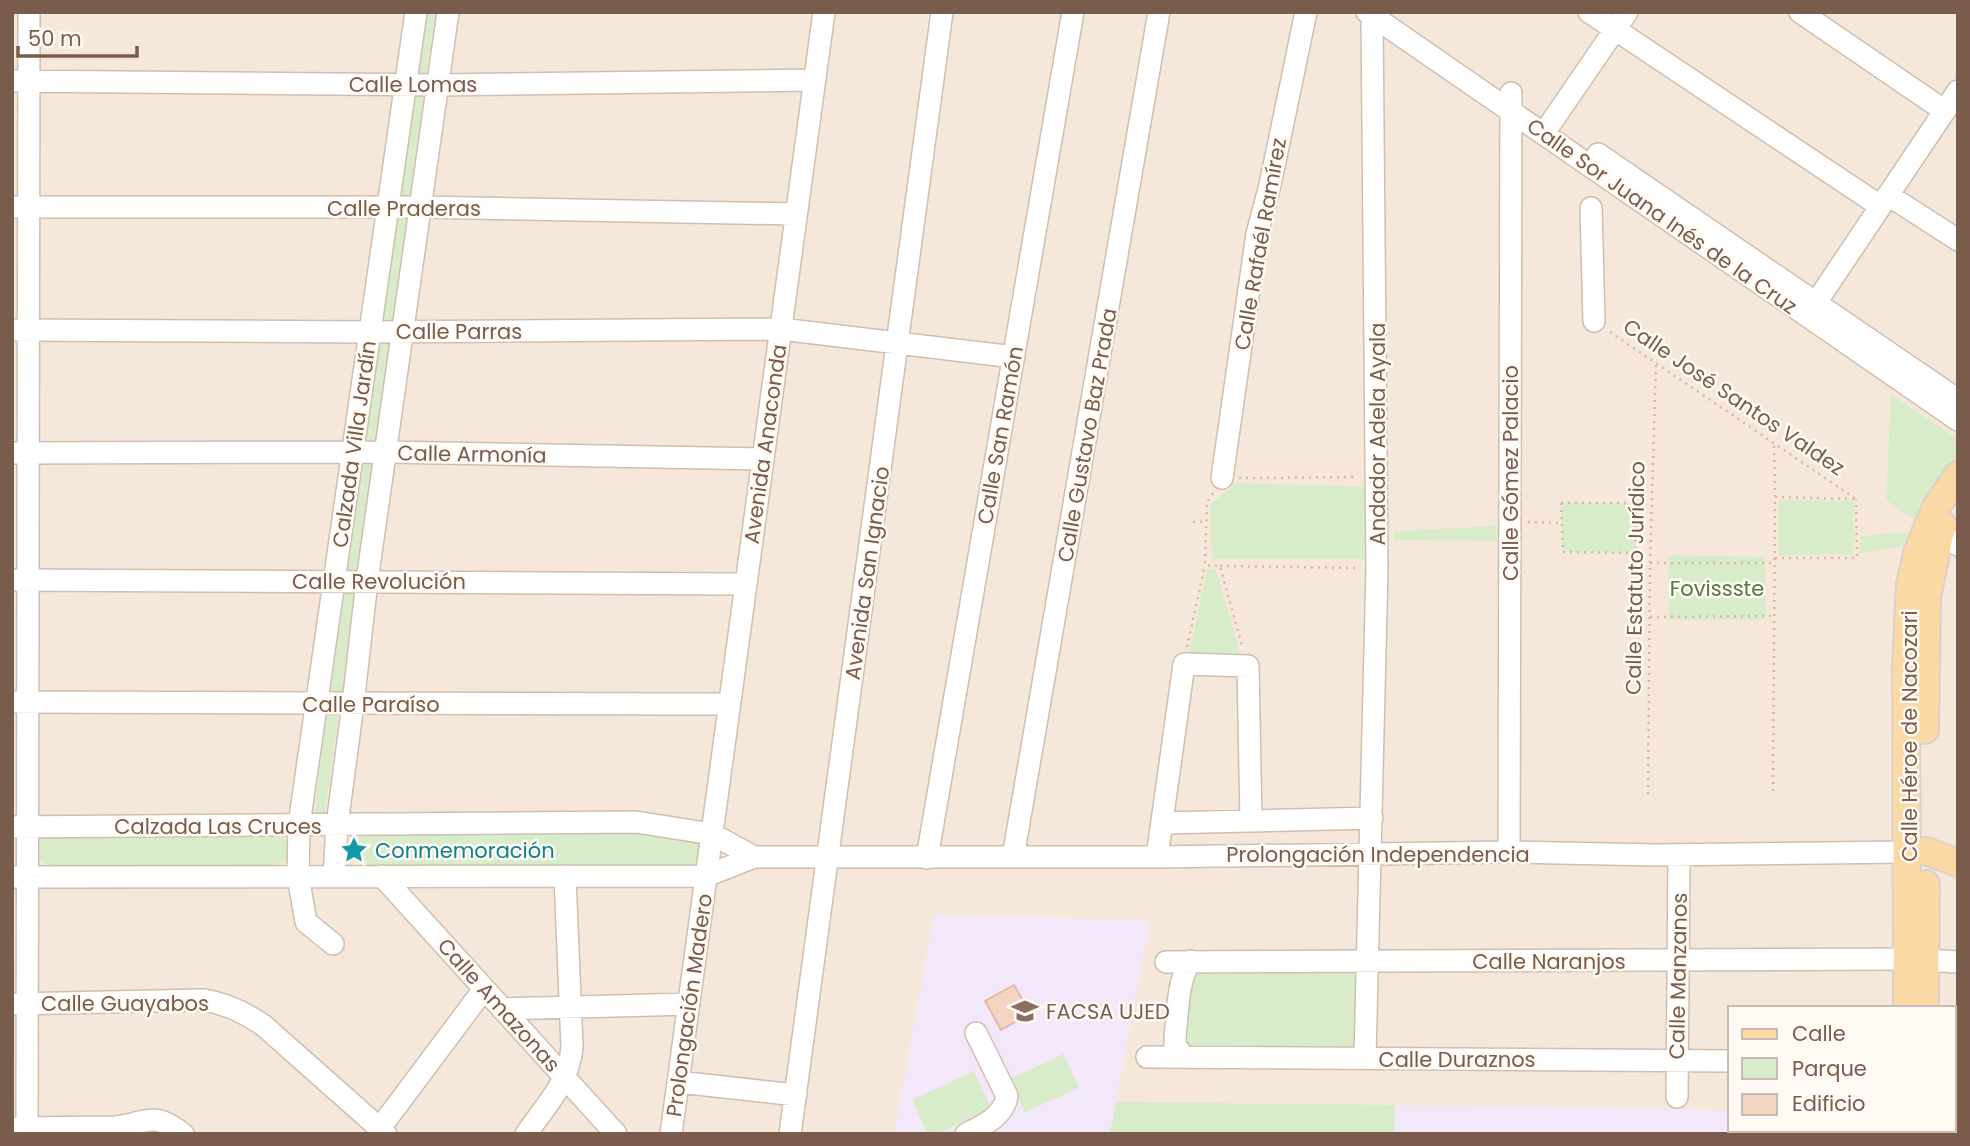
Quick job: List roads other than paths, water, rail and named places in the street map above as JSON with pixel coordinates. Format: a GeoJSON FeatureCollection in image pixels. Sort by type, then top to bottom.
{"type":"FeatureCollection","features":[{"type":"Feature","properties":{"kind":"main road","name":"Calle Héroe de Nacozari"},"geometry":{"type":"LineString","coordinates":[[1941,536],[1937,506],[1958,475]]}},
{"type":"Feature","properties":{"kind":"main road","name":"Calle Héroe de Nacozari"},"geometry":{"type":"LineString","coordinates":[[1926,1006],[1917,960],[1917,851],[1927,597],[1947,517],[1958,501]]}},
{"type":"Feature","properties":{"kind":"main road"},"geometry":{"type":"LineString","coordinates":[[1917,851],[1958,863]]}},
{"type":"Feature","properties":{"kind":"main road","name":"Calle Héroe de Nacozari"},"geometry":{"type":"LineString","coordinates":[[1907,1006],[1917,960]]}},
{"type":"Feature","properties":{"kind":"street"},"geometry":{"type":"LineString","coordinates":[[29,12],[20,81],[19,1004],[22,1130],[116,1127],[157,1119],[170,1124],[183,1134]]}},
{"type":"Feature","properties":{"kind":"street","name":"Calzada Villa Jardín"},"geometry":{"type":"LineString","coordinates":[[333,944],[306,922],[298,876],[299,825],[416,12]]}},
{"type":"Feature","properties":{"kind":"street","name":"Calzada Villa Jardín"},"geometry":{"type":"LineString","coordinates":[[334,876],[337,825],[354,704],[367,581],[448,12]]}},
{"type":"Feature","properties":{"kind":"street","name":"Avenida Anaconda"},"geometry":{"type":"LineString","coordinates":[[706,876],[824,12]]}},
{"type":"Feature","properties":{"kind":"street","name":"Avenida San Ignacio"},"geometry":{"type":"LineString","coordinates":[[790,1134],[942,12]]}},
{"type":"Feature","properties":{"kind":"street","name":"Calle San Ramón"},"geometry":{"type":"LineString","coordinates":[[927,858],[1073,12]]}},
{"type":"Feature","properties":{"kind":"street","name":"Calle Gustavo Baz Prada"},"geometry":{"type":"LineString","coordinates":[[1013,857],[1159,12]]}},
{"type":"Feature","properties":{"kind":"street","name":"Calle Rafaél Ramírez"},"geometry":{"type":"LineString","coordinates":[[1222,478],[1257,234],[1270,185],[1306,12]]}},
{"type":"Feature","properties":{"kind":"street"},"geometry":{"type":"LineString","coordinates":[[1589,12],[1621,21],[1884,201],[1958,240]]}},
{"type":"Feature","properties":{"kind":"street"},"geometry":{"type":"LineString","coordinates":[[1800,12],[1945,111]]}},
{"type":"Feature","properties":{"kind":"street","name":"Calle Sor Juana Inés de la Cruz"},"geometry":{"type":"LineString","coordinates":[[1377,13],[1811,309],[1958,420]]}},
{"type":"Feature","properties":{"kind":"street","name":"Andador Adela Ayala"},"geometry":{"type":"LineString","coordinates":[[1365,1058],[1377,568],[1377,13]]}},
{"type":"Feature","properties":{"kind":"street"},"geometry":{"type":"LineString","coordinates":[[1548,128],[1621,21]]}},
{"type":"Feature","properties":{"kind":"street","name":"Calle Lomas"},"geometry":{"type":"LineString","coordinates":[[20,81],[438,85],[814,80]]}},
{"type":"Feature","properties":{"kind":"street"},"geometry":{"type":"LineString","coordinates":[[1811,309],[1958,91]]}},
{"type":"Feature","properties":{"kind":"street","name":"Calle Gómez Palacio"},"geometry":{"type":"LineString","coordinates":[[1509,852],[1511,102]]}},
{"type":"Feature","properties":{"kind":"street","name":"Calle Praderas"},"geometry":{"type":"LineString","coordinates":[[20,207],[420,207],[796,214]]}},
{"type":"Feature","properties":{"kind":"street"},"geometry":{"type":"LineString","coordinates":[[1591,208],[1594,321]]}},
{"type":"Feature","properties":{"kind":"street","name":"Calle Sor Juana Inés de la Cruz"},"geometry":{"type":"LineString","coordinates":[[1811,309],[1958,400]]}},
{"type":"Feature","properties":{"kind":"street","name":"Calle Parras"},"geometry":{"type":"LineString","coordinates":[[20,330],[781,329],[1014,357]]}},
{"type":"Feature","properties":{"kind":"street","name":"Calle Armonía"},"geometry":{"type":"LineString","coordinates":[[20,453],[385,452],[763,459]]}},
{"type":"Feature","properties":{"kind":"street","name":"Calle Revolución"},"geometry":{"type":"LineString","coordinates":[[20,580],[746,584]]}},
{"type":"Feature","properties":{"kind":"street"},"geometry":{"type":"LineString","coordinates":[[1157,857],[1184,664],[1248,666],[1251,821]]}},
{"type":"Feature","properties":{"kind":"street","name":"Calle Paraíso"},"geometry":{"type":"LineString","coordinates":[[20,702],[729,704]]}},
{"type":"Feature","properties":{"kind":"street"},"geometry":{"type":"LineString","coordinates":[[1162,823],[1372,818]]}},
{"type":"Feature","properties":{"kind":"street","name":"Calzada Las Cruces"},"geometry":{"type":"LineString","coordinates":[[20,827],[636,822],[712,834],[754,857]]}},
{"type":"Feature","properties":{"kind":"street","name":"Prolongación Independencia"},"geometry":{"type":"LineString","coordinates":[[829,856],[1157,857],[1509,852],[1679,855],[1917,851]]}},
{"type":"Feature","properties":{"kind":"street","name":"Calle Manzanos"},"geometry":{"type":"LineString","coordinates":[[1677,1097],[1679,855]]}},
{"type":"Feature","properties":{"kind":"street","name":"Calzada Las Cruces"},"geometry":{"type":"LineString","coordinates":[[20,877],[706,876],[754,857],[829,856]]}},
{"type":"Feature","properties":{"kind":"street"},"geometry":{"type":"LineString","coordinates":[[526,1134],[565,1079],[571,1063],[565,876]]}},
{"type":"Feature","properties":{"kind":"street","name":"Prolongación Madero"},"geometry":{"type":"LineString","coordinates":[[671,1134],[706,876]]}},
{"type":"Feature","properties":{"kind":"street","name":"Calle Amazonas"},"geometry":{"type":"LineString","coordinates":[[382,877],[615,1134]]}},
{"type":"Feature","properties":{"kind":"street"},"geometry":{"type":"LineString","coordinates":[[1184,1057],[1175,1045],[1175,1036],[1182,978],[1191,961]]}},
{"type":"Feature","properties":{"kind":"street","name":"Calle Naranjos"},"geometry":{"type":"LineString","coordinates":[[1166,962],[1958,962]]}},
{"type":"Feature","properties":{"kind":"street"},"geometry":{"type":"LineString","coordinates":[[383,1131],[484,989]]}},
{"type":"Feature","properties":{"kind":"street","name":"Calle Guayabos"},"geometry":{"type":"LineString","coordinates":[[19,1004],[204,1000],[225,1004],[242,1011],[262,1025],[383,1131]]}},
{"type":"Feature","properties":{"kind":"street"},"geometry":{"type":"LineString","coordinates":[[502,1009],[689,1004]]}},
{"type":"Feature","properties":{"kind":"street"},"geometry":{"type":"LineString","coordinates":[[965,1134],[994,1118],[1005,1105],[1007,1096],[976,1033]]}},
{"type":"Feature","properties":{"kind":"street","name":"Calle Duraznos"},"geometry":{"type":"LineString","coordinates":[[1147,1057],[1728,1061]]}},
{"type":"Feature","properties":{"kind":"street"},"geometry":{"type":"LineString","coordinates":[[679,1082],[796,1095]]}},
{"type":"Feature","properties":{"kind":"place","name":"Conmemoración"},"geometry":{"type":"Point","coordinates":[354,850]}},
{"type":"Feature","properties":{"kind":"place","name":"FACSA UJED"},"geometry":{"type":"Point","coordinates":[1025,1011]}},
{"type":"Feature","properties":{"kind":"park label","name":"Fovissste"},"geometry":{"type":"Point","coordinates":[1717,588]}}]}
